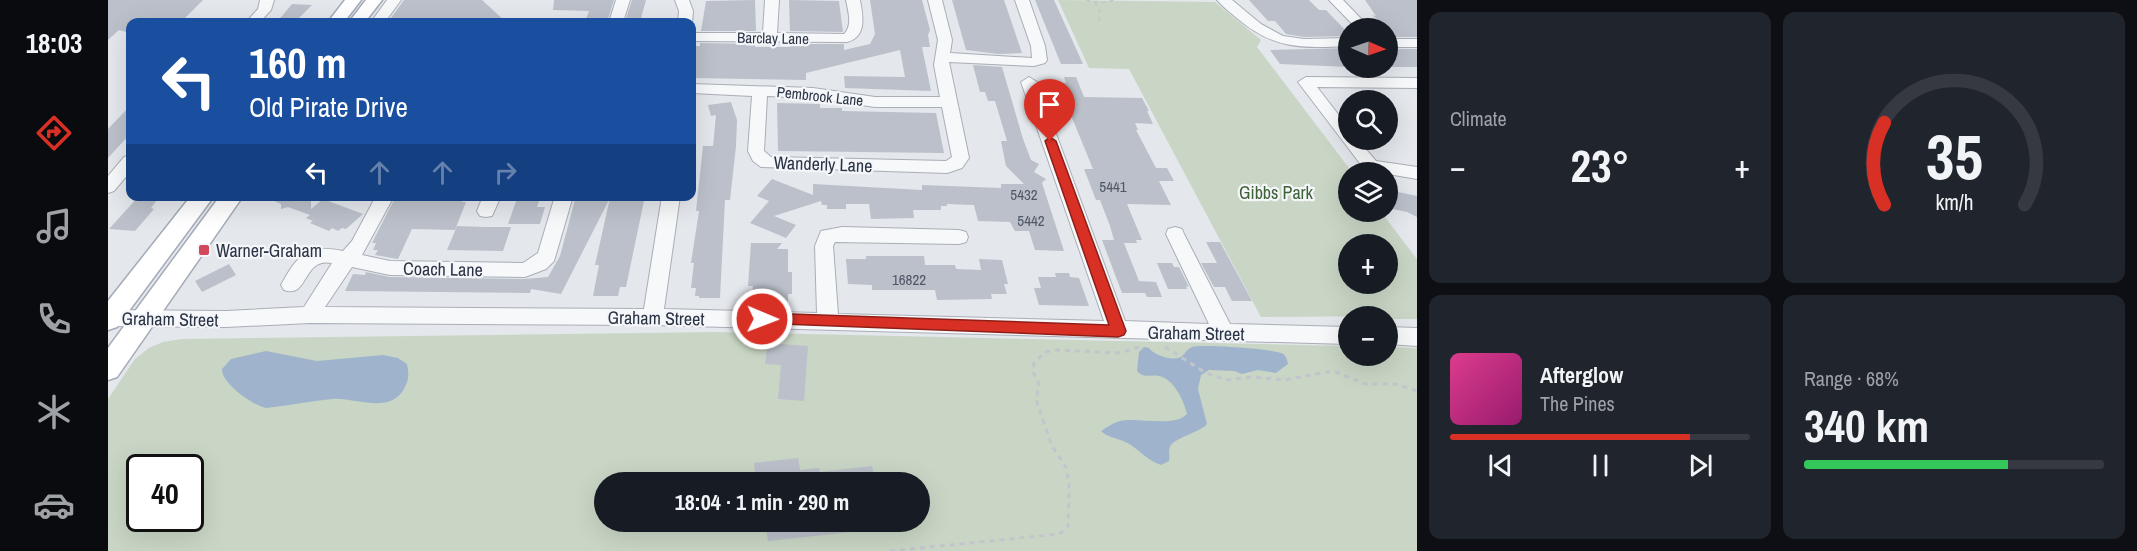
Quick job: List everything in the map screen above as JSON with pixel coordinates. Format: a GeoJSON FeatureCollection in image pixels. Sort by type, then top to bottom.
{"type":"FeatureCollection","features":[{"type":"Feature","properties":{"kind":"main road"},"geometry":{"type":"LineString","coordinates":[[339,18],[353,0]]}},
{"type":"Feature","properties":{"kind":"main road"},"geometry":{"type":"LineString","coordinates":[[360,18],[374,0]]}},
{"type":"Feature","properties":{"kind":"main road"},"geometry":{"type":"LineString","coordinates":[[109,319],[199,201]]}},
{"type":"Feature","properties":{"kind":"main road"},"geometry":{"type":"LineString","coordinates":[[108,369],[228,201]]}},
{"type":"Feature","properties":{"kind":"street"},"geometry":{"type":"LineString","coordinates":[[256,18],[264,10],[267,0]]}},
{"type":"Feature","properties":{"kind":"street"},"geometry":{"type":"LineString","coordinates":[[381,18],[394,0]]}},
{"type":"Feature","properties":{"kind":"street"},"geometry":{"type":"LineString","coordinates":[[617,18],[623,0]]}},
{"type":"Feature","properties":{"kind":"street"},"geometry":{"type":"LineString","coordinates":[[682,0],[686,11],[685,18]]}},
{"type":"Feature","properties":{"kind":"street"},"geometry":{"type":"LineString","coordinates":[[770,38],[772,0]]}},
{"type":"Feature","properties":{"kind":"street","name":"Barclay Lane"},"geometry":{"type":"LineString","coordinates":[[696,37],[840,39],[853,35],[856,29],[853,0]]}},
{"type":"Feature","properties":{"kind":"street"},"geometry":{"type":"LineString","coordinates":[[935,0],[945,40],[941,65],[949,102]]}},
{"type":"Feature","properties":{"kind":"street"},"geometry":{"type":"LineString","coordinates":[[944,57],[1012,62],[1040,60],[1038,46],[1022,0]]}},
{"type":"Feature","properties":{"kind":"street"},"geometry":{"type":"LineString","coordinates":[[1224,0],[1268,34],[1278,39],[1292,42],[1338,42]]}},
{"type":"Feature","properties":{"kind":"street"},"geometry":{"type":"LineString","coordinates":[[1336,0],[1353,18]]}},
{"type":"Feature","properties":{"kind":"street"},"geometry":{"type":"LineString","coordinates":[[1398,43],[1417,43]]}},
{"type":"Feature","properties":{"kind":"street"},"geometry":{"type":"LineString","coordinates":[[1029,82],[1118,331]]}},
{"type":"Feature","properties":{"kind":"street"},"geometry":{"type":"LineString","coordinates":[[1338,124],[1306,82],[1417,83]]}},
{"type":"Feature","properties":{"kind":"street","name":"Pembrook Lane"},"geometry":{"type":"LineString","coordinates":[[696,89],[813,93],[875,102],[949,102]]}},
{"type":"Feature","properties":{"kind":"street","name":"Wanderly Lane"},"geometry":{"type":"LineString","coordinates":[[760,91],[756,151],[759,157],[767,163],[947,167],[956,164],[961,158],[949,102]]}},
{"type":"Feature","properties":{"kind":"street"},"geometry":{"type":"LineString","coordinates":[[1358,150],[1371,166],[1390,167],[1417,173]]}},
{"type":"Feature","properties":{"kind":"street"},"geometry":{"type":"LineString","coordinates":[[108,187],[126,166]]}},
{"type":"Feature","properties":{"kind":"street"},"geometry":{"type":"LineString","coordinates":[[310,315],[336,272],[359,246],[382,201]]}},
{"type":"Feature","properties":{"kind":"street","name":"Coach Lane"},"geometry":{"type":"LineString","coordinates":[[291,285],[314,255],[329,255],[390,268],[525,270],[539,264],[547,256],[563,201]]}},
{"type":"Feature","properties":{"kind":"street"},"geometry":{"type":"LineString","coordinates":[[653,317],[670,201]]}},
{"type":"Feature","properties":{"kind":"street"},"geometry":{"type":"LineString","coordinates":[[828,320],[824,246],[828,236],[842,234],[959,237]]}},
{"type":"Feature","properties":{"kind":"street"},"geometry":{"type":"LineString","coordinates":[[1175,234],[1224,333]]}},
{"type":"Feature","properties":{"kind":"street","name":"Graham Street"},"geometry":{"type":"LineString","coordinates":[[109,319],[226,319],[310,315],[653,317],[1338,336]]}},
{"type":"Feature","properties":{"kind":"street"},"geometry":{"type":"LineString","coordinates":[[1398,336],[1417,337]]}},
{"type":"Feature","properties":{"kind":"path"},"geometry":{"type":"LineString","coordinates":[[1086,0],[1095,2],[1116,0]]}},
{"type":"Feature","properties":{"kind":"path"},"geometry":{"type":"LineString","coordinates":[[1095,2],[1100,12],[1099,22]]}},
{"type":"Feature","properties":{"kind":"path"},"geometry":{"type":"LineString","coordinates":[[890,551],[1059,534],[1068,527],[1069,485],[1066,467],[1052,446],[1036,400],[1039,384],[1034,372],[1034,363],[1045,352],[1056,350],[1120,353],[1129,352],[1148,344]]}},
{"type":"Feature","properties":{"kind":"path"},"geometry":{"type":"LineString","coordinates":[[1156,344],[1181,356],[1206,373],[1226,380],[1252,377],[1284,381],[1333,371],[1366,384],[1395,384],[1417,391]]}},
{"type":"Feature","properties":{"kind":"green space","name":"Gibbs Park"},"geometry":{"type":"Polygon","coordinates":[[[1058,0],[1215,2],[1261,40],[1257,47],[1344,162],[1338,162],[1338,222],[1389,222],[1398,234],[1338,234],[1338,294],[1398,294],[1398,234],[1417,259],[1417,319],[1398,319],[1398,306],[1338,306],[1338,316],[1261,317],[1129,69],[1089,68],[1058,0]]]}},
{"type":"Feature","properties":{"kind":"green space"},"geometry":{"type":"Polygon","coordinates":[[[714,332],[1338,346],[1338,366],[1398,366],[1398,347],[1417,348],[1417,551],[108,551],[108,399],[135,359],[149,348],[163,342],[182,339],[714,332]]]}},
{"type":"Feature","properties":{"kind":"water"},"geometry":{"type":"Polygon","coordinates":[[[1198,346],[1275,351],[1286,357],[1288,364],[1276,373],[1258,370],[1242,374],[1234,371],[1209,370],[1201,375],[1198,389],[1207,424],[1172,444],[1169,449],[1169,461],[1161,465],[1150,460],[1128,443],[1101,431],[1120,421],[1164,421],[1181,418],[1187,414],[1181,397],[1169,381],[1159,376],[1142,375],[1137,371],[1139,352],[1144,347],[1171,358],[1178,358],[1190,348],[1198,346]]]}},
{"type":"Feature","properties":{"kind":"water"},"geometry":{"type":"Polygon","coordinates":[[[266,351],[317,361],[383,355],[398,358],[407,364],[408,379],[399,396],[382,403],[332,399],[266,408],[254,403],[232,387],[223,375],[222,369],[231,359],[266,351]]]}},
{"type":"Feature","properties":{"kind":"building"},"geometry":{"type":"Polygon","coordinates":[[[108,0],[203,0],[185,18],[126,18],[126,32],[119,30],[108,40],[108,0]]]}},
{"type":"Feature","properties":{"kind":"building"},"geometry":{"type":"Polygon","coordinates":[[[404,0],[482,0],[502,18],[391,18],[404,0]]]}},
{"type":"Feature","properties":{"kind":"building"},"geometry":{"type":"Polygon","coordinates":[[[554,0],[614,0],[608,18],[586,18],[589,11],[553,10],[554,0]]]}},
{"type":"Feature","properties":{"kind":"building"},"geometry":{"type":"Polygon","coordinates":[[[632,0],[646,0],[641,18],[626,18],[632,0]]]}},
{"type":"Feature","properties":{"kind":"building"},"geometry":{"type":"Polygon","coordinates":[[[755,0],[756,31],[701,31],[706,1],[755,0]]]}},
{"type":"Feature","properties":{"kind":"building"},"geometry":{"type":"Polygon","coordinates":[[[789,0],[839,1],[843,32],[790,31],[789,0]]]}},
{"type":"Feature","properties":{"kind":"building"},"geometry":{"type":"Polygon","coordinates":[[[870,0],[922,0],[930,30],[928,35],[930,47],[922,47],[931,91],[845,88],[844,76],[905,77],[900,50],[806,73],[806,80],[696,78],[696,46],[700,46],[700,43],[755,44],[755,47],[790,47],[790,44],[844,44],[844,50],[870,44],[875,34],[870,0]]]}},
{"type":"Feature","properties":{"kind":"building"},"geometry":{"type":"Polygon","coordinates":[[[952,0],[1004,0],[1022,53],[998,54],[966,50],[952,0]]]}},
{"type":"Feature","properties":{"kind":"building"},"geometry":{"type":"Polygon","coordinates":[[[1035,0],[1054,0],[1083,64],[1061,64],[1035,0]]]}},
{"type":"Feature","properties":{"kind":"building"},"geometry":{"type":"Polygon","coordinates":[[[1249,0],[1309,0],[1319,10],[1326,10],[1338,23],[1338,36],[1304,37],[1286,34],[1275,21],[1268,21],[1249,0]]]}},
{"type":"Feature","properties":{"kind":"building"},"geometry":{"type":"Polygon","coordinates":[[[1365,0],[1417,0],[1417,37],[1398,37],[1398,18],[1376,18],[1372,15],[1376,16],[1365,0]]]}},
{"type":"Feature","properties":{"kind":"building"},"geometry":{"type":"Polygon","coordinates":[[[292,4],[312,5],[299,18],[280,18],[292,4]]]}},
{"type":"Feature","properties":{"kind":"building"},"geometry":{"type":"Polygon","coordinates":[[[1338,48],[1338,67],[1280,64],[1270,50],[1338,48]]]}},
{"type":"Feature","properties":{"kind":"building"},"geometry":{"type":"Polygon","coordinates":[[[1398,49],[1417,49],[1417,67],[1398,67],[1398,49]]]}},
{"type":"Feature","properties":{"kind":"building"},"geometry":{"type":"Polygon","coordinates":[[[973,65],[1002,67],[1031,160],[1039,164],[1034,172],[1046,179],[1042,183],[1064,251],[1035,250],[1029,231],[1015,231],[1010,222],[978,221],[974,205],[947,204],[947,206],[941,206],[941,210],[913,210],[914,218],[871,219],[869,204],[846,204],[846,209],[827,209],[827,205],[822,205],[821,201],[774,216],[796,225],[786,238],[750,223],[769,201],[757,196],[772,179],[813,195],[813,184],[922,190],[922,185],[1001,188],[1001,184],[1024,184],[1006,166],[1001,141],[1007,141],[995,101],[988,101],[985,92],[980,92],[973,65]]]}},
{"type":"Feature","properties":{"kind":"building"},"geometry":{"type":"Polygon","coordinates":[[[1064,77],[1076,77],[1084,97],[1142,98],[1149,111],[1147,111],[1153,124],[1135,123],[1138,130],[1136,130],[1156,168],[1167,168],[1174,181],[1159,181],[1171,205],[1127,204],[1142,240],[1136,240],[1137,243],[1124,243],[1139,281],[1156,282],[1162,297],[1147,297],[1145,293],[1122,293],[1102,240],[1114,240],[1110,226],[1100,200],[1096,200],[1084,169],[1093,169],[1068,108],[1061,108],[1056,97],[1061,97],[1055,82],[1066,83],[1064,77]]]}},
{"type":"Feature","properties":{"kind":"building"},"geometry":{"type":"Polygon","coordinates":[[[731,102],[737,120],[736,146],[730,200],[725,200],[720,298],[699,298],[695,296],[696,288],[691,288],[694,263],[691,263],[699,211],[696,211],[703,146],[713,146],[716,115],[711,116],[708,105],[731,102]]]}},
{"type":"Feature","properties":{"kind":"building"},"geometry":{"type":"Polygon","coordinates":[[[777,103],[820,104],[820,108],[842,108],[842,111],[936,113],[944,153],[778,151],[777,103]]]}},
{"type":"Feature","properties":{"kind":"building"},"geometry":{"type":"Polygon","coordinates":[[[126,110],[126,138],[108,158],[108,129],[126,110]]]}},
{"type":"Feature","properties":{"kind":"building"},"geometry":{"type":"Polygon","coordinates":[[[1398,192],[1417,196],[1417,217],[1398,210],[1398,192]]]}},
{"type":"Feature","properties":{"kind":"building"},"geometry":{"type":"Polygon","coordinates":[[[134,201],[156,201],[151,208],[154,209],[135,231],[109,229],[134,201]]]}},
{"type":"Feature","properties":{"kind":"building"},"geometry":{"type":"Polygon","coordinates":[[[274,201],[311,201],[311,209],[321,201],[328,201],[363,214],[346,229],[342,228],[338,231],[332,228],[329,231],[310,223],[313,221],[306,218],[310,215],[288,207],[281,209],[281,204],[274,201]]]}},
{"type":"Feature","properties":{"kind":"building"},"geometry":{"type":"Polygon","coordinates":[[[393,201],[466,202],[455,230],[412,229],[398,259],[375,255],[378,250],[373,250],[376,243],[372,243],[393,201]]]}},
{"type":"Feature","properties":{"kind":"building"},"geometry":{"type":"Polygon","coordinates":[[[516,201],[539,201],[537,207],[545,207],[540,224],[508,224],[516,201]]]}},
{"type":"Feature","properties":{"kind":"building"},"geometry":{"type":"Polygon","coordinates":[[[575,201],[608,201],[561,294],[531,289],[530,293],[345,291],[353,274],[365,275],[366,272],[390,277],[525,279],[548,277],[560,256],[575,201]]]}},
{"type":"Feature","properties":{"kind":"building"},"geometry":{"type":"Polygon","coordinates":[[[609,201],[644,201],[626,287],[620,287],[618,296],[593,296],[599,265],[595,265],[609,201]]]}},
{"type":"Feature","properties":{"kind":"building"},"geometry":{"type":"Polygon","coordinates":[[[457,226],[511,227],[503,251],[447,250],[457,226]]]}},
{"type":"Feature","properties":{"kind":"building"},"geometry":{"type":"Polygon","coordinates":[[[1206,242],[1220,242],[1252,301],[1232,301],[1225,287],[1214,287],[1201,263],[1217,263],[1206,242]]]}},
{"type":"Feature","properties":{"kind":"building"},"geometry":{"type":"Polygon","coordinates":[[[751,243],[782,243],[777,249],[788,249],[788,272],[792,272],[792,294],[788,294],[788,302],[752,301],[753,286],[748,286],[751,243]]]}},
{"type":"Feature","properties":{"kind":"building"},"geometry":{"type":"Polygon","coordinates":[[[866,256],[924,256],[925,265],[955,265],[956,269],[981,270],[979,259],[1002,260],[1008,284],[1004,284],[1007,294],[991,294],[992,299],[937,300],[935,290],[872,290],[872,285],[848,284],[846,259],[866,259],[866,256]]]}},
{"type":"Feature","properties":{"kind":"building"},"geometry":{"type":"Polygon","coordinates":[[[1157,263],[1172,263],[1174,267],[1179,267],[1189,287],[1186,286],[1187,289],[1168,289],[1157,263]]]}},
{"type":"Feature","properties":{"kind":"building"},"geometry":{"type":"Polygon","coordinates":[[[229,264],[236,275],[202,292],[195,281],[229,264]]]}},
{"type":"Feature","properties":{"kind":"building"},"geometry":{"type":"Polygon","coordinates":[[[1055,273],[1069,273],[1070,277],[1079,278],[1089,306],[1039,305],[1034,288],[1041,288],[1038,277],[1056,277],[1055,273]]]}},
{"type":"Feature","properties":{"kind":"building"},"geometry":{"type":"Polygon","coordinates":[[[768,343],[808,346],[804,401],[778,399],[781,365],[765,364],[768,343]]]}},
{"type":"Feature","properties":{"kind":"building"},"geometry":{"type":"Polygon","coordinates":[[[798,458],[800,470],[819,468],[820,472],[755,472],[754,463],[798,458]]]}},
{"type":"Feature","properties":{"kind":"building"},"geometry":{"type":"Polygon","coordinates":[[[872,466],[873,472],[820,472],[872,466]]]}},
{"type":"Feature","properties":{"kind":"building"},"geometry":{"type":"Polygon","coordinates":[[[767,532],[852,532],[768,541],[767,532]]]}},
{"type":"Feature","properties":{"kind":"place","name":"Warner-Graham"},"geometry":{"type":"Point","coordinates":[204,250]}},
{"type":"Feature","properties":{"kind":"route"},"geometry":{"type":"LineString","coordinates":[[762,319],[1118,331],[1050,141]]}}]}
